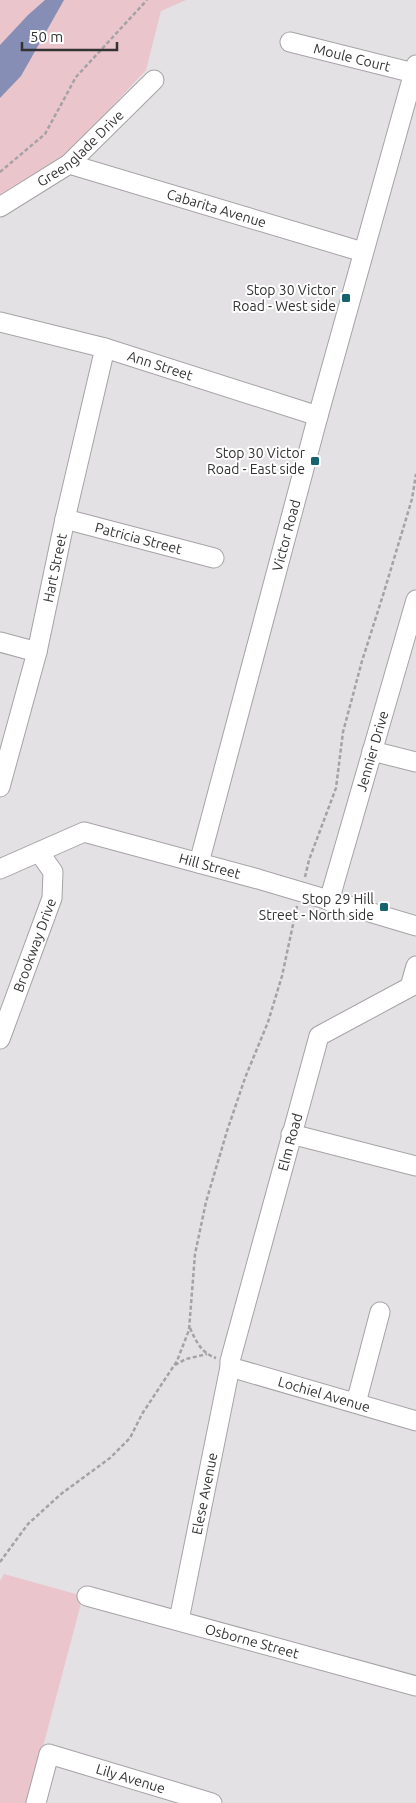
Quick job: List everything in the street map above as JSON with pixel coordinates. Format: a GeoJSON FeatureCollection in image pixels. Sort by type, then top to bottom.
{"type":"FeatureCollection","features":[{"type":"Feature","properties":{"kind":"street","name":"Moule Court"},"geometry":{"type":"LineString","coordinates":[[290,42],[415,69]]}},
{"type":"Feature","properties":{"kind":"street","name":"Victor Road"},"geometry":{"type":"LineString","coordinates":[[199,863],[318,416],[415,69]]}},
{"type":"Feature","properties":{"kind":"street","name":"Greenglade Drive"},"geometry":{"type":"LineString","coordinates":[[0,208],[69,164],[154,80]]}},
{"type":"Feature","properties":{"kind":"street","name":"Cabarita Avenue"},"geometry":{"type":"LineString","coordinates":[[69,164],[363,252]]}},
{"type":"Feature","properties":{"kind":"street","name":"Ann Street"},"geometry":{"type":"LineString","coordinates":[[0,322],[105,348],[318,416]]}},
{"type":"Feature","properties":{"kind":"street","name":"Hart Street"},"geometry":{"type":"LineString","coordinates":[[0,787],[38,652],[65,519],[105,348]]}},
{"type":"Feature","properties":{"kind":"street","name":"Patricia Street"},"geometry":{"type":"LineString","coordinates":[[65,519],[214,558]]}},
{"type":"Feature","properties":{"kind":"street","name":"Jennier Drive"},"geometry":{"type":"LineString","coordinates":[[329,901],[416,600]]}},
{"type":"Feature","properties":{"kind":"street"},"geometry":{"type":"LineString","coordinates":[[0,642],[38,652]]}},
{"type":"Feature","properties":{"kind":"street"},"geometry":{"type":"LineString","coordinates":[[372,751],[416,762]]}},
{"type":"Feature","properties":{"kind":"street","name":"Hill Street"},"geometry":{"type":"LineString","coordinates":[[2,862],[39,852],[84,832],[258,879],[416,926]]}},
{"type":"Feature","properties":{"kind":"street","name":"Brookway Drive"},"geometry":{"type":"LineString","coordinates":[[0,1039],[52,898],[52,872],[39,852]]}},
{"type":"Feature","properties":{"kind":"street","name":"Elm Road"},"geometry":{"type":"LineString","coordinates":[[230,1364],[319,1036],[410,987],[416,966]]}},
{"type":"Feature","properties":{"kind":"street"},"geometry":{"type":"LineString","coordinates":[[292,1134],[416,1166]]}},
{"type":"Feature","properties":{"kind":"street"},"geometry":{"type":"LineString","coordinates":[[356,1403],[380,1312]]}},
{"type":"Feature","properties":{"kind":"street","name":"Lochiel Avenue"},"geometry":{"type":"LineString","coordinates":[[230,1364],[416,1422]]}},
{"type":"Feature","properties":{"kind":"street","name":"Elese Avenue"},"geometry":{"type":"LineString","coordinates":[[179,1620],[230,1364]]}},
{"type":"Feature","properties":{"kind":"street","name":"Osborne Street"},"geometry":{"type":"LineString","coordinates":[[87,1596],[416,1686]]}},
{"type":"Feature","properties":{"kind":"street","name":"Lily Avenue"},"geometry":{"type":"LineString","coordinates":[[36,1803],[49,1754],[178,1798],[212,1803]]}},
{"type":"Feature","properties":{"kind":"path"},"geometry":{"type":"LineString","coordinates":[[0,172],[45,134],[76,76],[147,0]]}},
{"type":"Feature","properties":{"kind":"path"},"geometry":{"type":"LineString","coordinates":[[0,1562],[28,1524],[61,1494],[110,1458],[130,1438],[142,1414],[174,1366],[189,1326],[195,1254],[206,1202],[245,1078],[268,1022],[282,976],[296,908],[302,893],[309,860],[336,788],[343,732],[362,661],[412,499],[416,474]]}},
{"type":"Feature","properties":{"kind":"path"},"geometry":{"type":"LineString","coordinates":[[189,1326],[198,1345],[207,1354],[230,1364]]}},
{"type":"Feature","properties":{"kind":"path"},"geometry":{"type":"LineString","coordinates":[[174,1366],[186,1359],[207,1354]]}},
{"type":"Feature","properties":{"kind":"shaded area"},"geometry":{"type":"Polygon","coordinates":[[[0,0],[186,0],[161,11],[146,70],[65,157],[0,198],[0,0]]]}},
{"type":"Feature","properties":{"kind":"shaded area"},"geometry":{"type":"Polygon","coordinates":[[[4,1574],[83,1596],[28,1803],[0,1803],[0,1581],[4,1574]]]}},
{"type":"Feature","properties":{"kind":"water"},"geometry":{"type":"Polygon","coordinates":[[[45,0],[64,0],[21,76],[0,98],[0,45],[45,0]]]}},
{"type":"Feature","properties":{"kind":"place","name":"Stop 30 Victor Road - West side"},"geometry":{"type":"Point","coordinates":[346,298]}},
{"type":"Feature","properties":{"kind":"place","name":"Stop 30 Victor Road - East side"},"geometry":{"type":"Point","coordinates":[315,461]}},
{"type":"Feature","properties":{"kind":"place","name":"Stop 29 Hill Street - North side"},"geometry":{"type":"Point","coordinates":[384,907]}}]}
